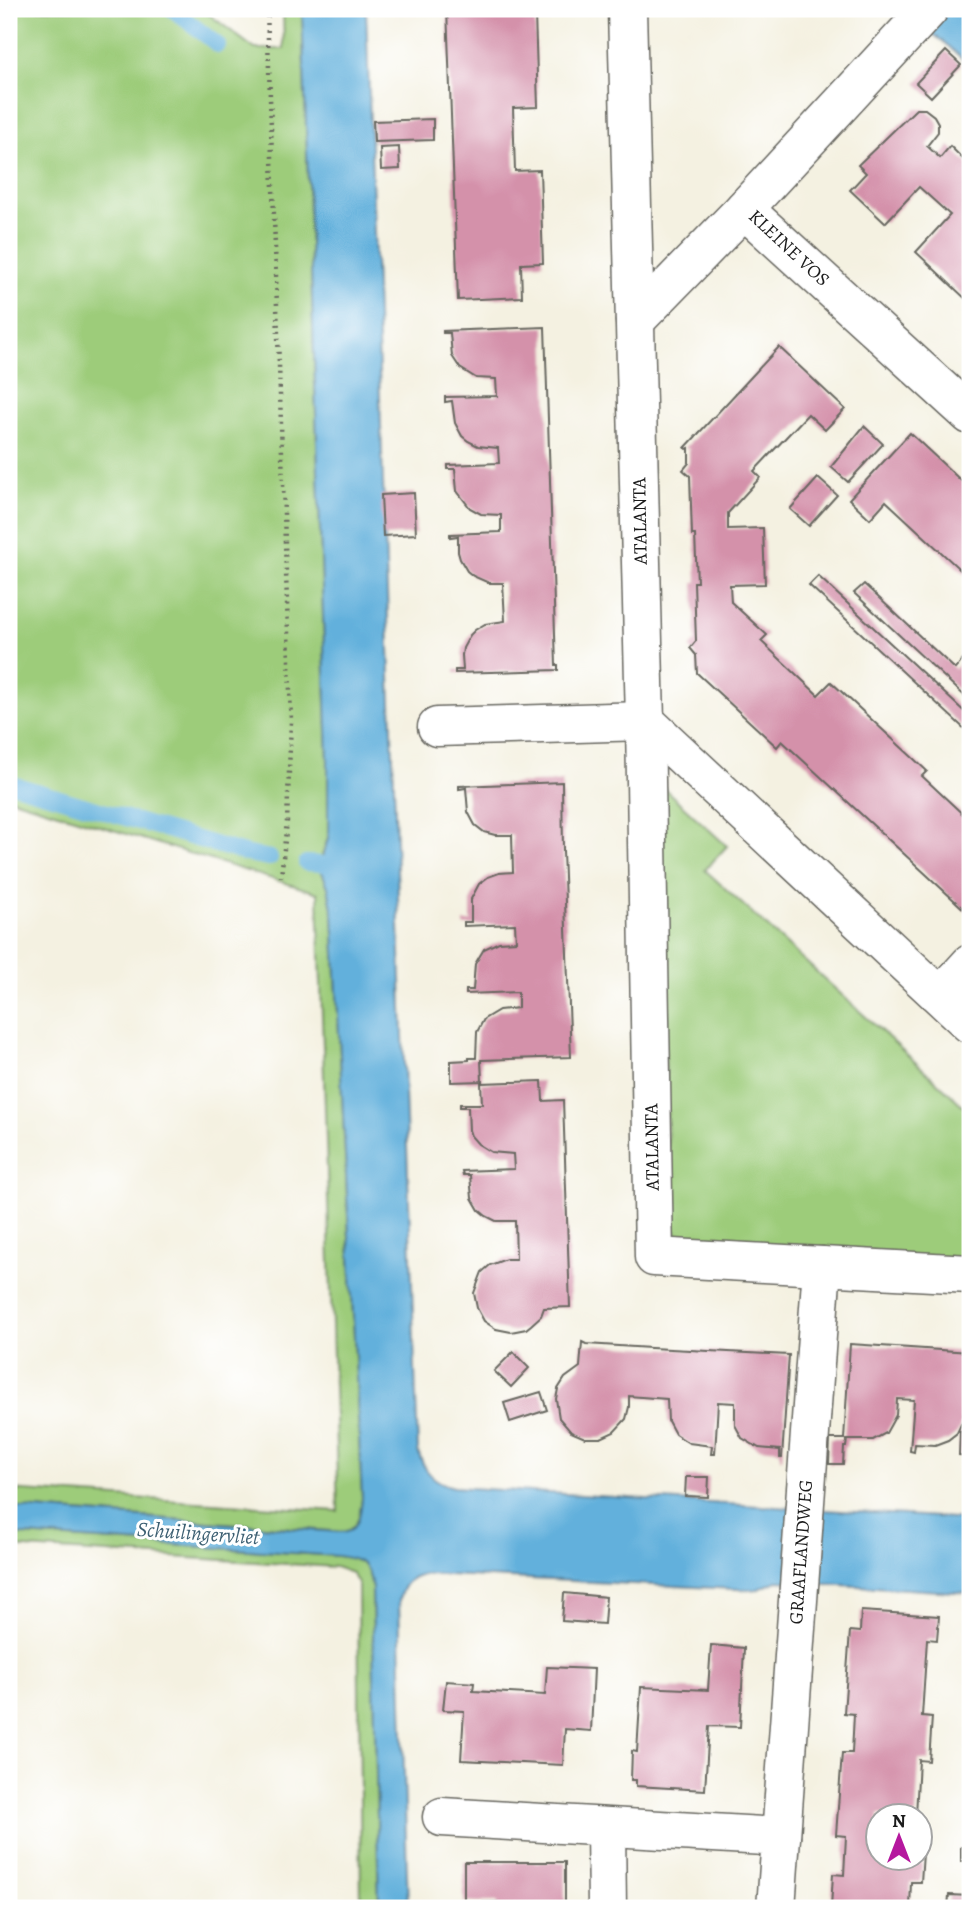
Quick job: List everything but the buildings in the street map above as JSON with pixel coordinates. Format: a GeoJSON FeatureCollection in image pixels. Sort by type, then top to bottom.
{"type":"FeatureCollection","features":[{"type":"Feature","properties":{"kind":"street","name":"ATALANTA"},"geometry":{"type":"LineString","coordinates":[[627,9],[645,721],[654,1257],[970,1274]]}},
{"type":"Feature","properties":{"kind":"street","name":"KLEINE VOS"},"geometry":{"type":"LineString","coordinates":[[917,22],[744,209],[970,415]]}},
{"type":"Feature","properties":{"kind":"street"},"geometry":{"type":"LineString","coordinates":[[635,321],[744,209]]}},
{"type":"Feature","properties":{"kind":"street"},"geometry":{"type":"LineString","coordinates":[[437,727],[645,721],[970,1024]]}},
{"type":"Feature","properties":{"kind":"street"},"geometry":{"type":"LineString","coordinates":[[941,996],[970,964]]}},
{"type":"Feature","properties":{"kind":"street","name":"GRAAFLANDWEG"},"geometry":{"type":"LineString","coordinates":[[776,1908],[822,1266]]}},
{"type":"Feature","properties":{"kind":"street"},"geometry":{"type":"LineString","coordinates":[[442,1817],[781,1837]]}},
{"type":"Feature","properties":{"kind":"street"},"geometry":{"type":"LineString","coordinates":[[606,1828],[607,1908]]}},
{"type":"Feature","properties":{"kind":"path"},"geometry":{"type":"LineString","coordinates":[[267,9],[291,721],[287,821],[281,877]]}},
{"type":"Feature","properties":{"kind":"green space"},"geometry":{"type":"Polygon","coordinates":[[[9,9],[202,9],[255,49],[284,49],[283,9],[302,9],[328,760],[328,838],[322,855],[322,872],[333,914],[362,1498],[360,1513],[354,1526],[345,1532],[9,1507],[9,1490],[338,1511],[318,893],[9,798],[9,9]]]}},
{"type":"Feature","properties":{"kind":"green space"},"geometry":{"type":"Polygon","coordinates":[[[657,782],[727,846],[705,870],[970,1112],[970,1262],[688,1247],[670,1226],[657,782]]]}},
{"type":"Feature","properties":{"kind":"green space"},"geometry":{"type":"Polygon","coordinates":[[[9,1534],[338,1556],[358,1561],[366,1568],[372,1588],[379,1908],[361,1908],[358,1584],[352,1573],[335,1567],[9,1547],[9,1534]]]}},
{"type":"Feature","properties":{"kind":"water","name":"Schuilingervliet"},"geometry":{"type":"Polygon","coordinates":[[[302,9],[366,9],[420,1458],[435,1479],[454,1487],[970,1519],[970,1593],[777,1581],[756,1590],[427,1574],[411,1579],[405,1585],[399,1600],[408,1908],[379,1908],[372,1588],[369,1573],[362,1564],[337,1556],[9,1534],[9,1507],[339,1532],[355,1525],[361,1510],[333,914],[321,864],[328,838],[328,760],[302,9]]]}},
{"type":"Feature","properties":{"kind":"water"},"geometry":{"type":"Polygon","coordinates":[[[899,9],[970,9],[970,66],[945,43],[899,9]]]}},
{"type":"Feature","properties":{"kind":"waterway"},"geometry":{"type":"LineString","coordinates":[[172,9],[218,45]]}},
{"type":"Feature","properties":{"kind":"waterway"},"geometry":{"type":"LineString","coordinates":[[9,783],[247,854],[270,858]]}},
{"type":"Feature","properties":{"kind":"waterway"},"geometry":{"type":"LineString","coordinates":[[306,863],[342,865]]}}]}
